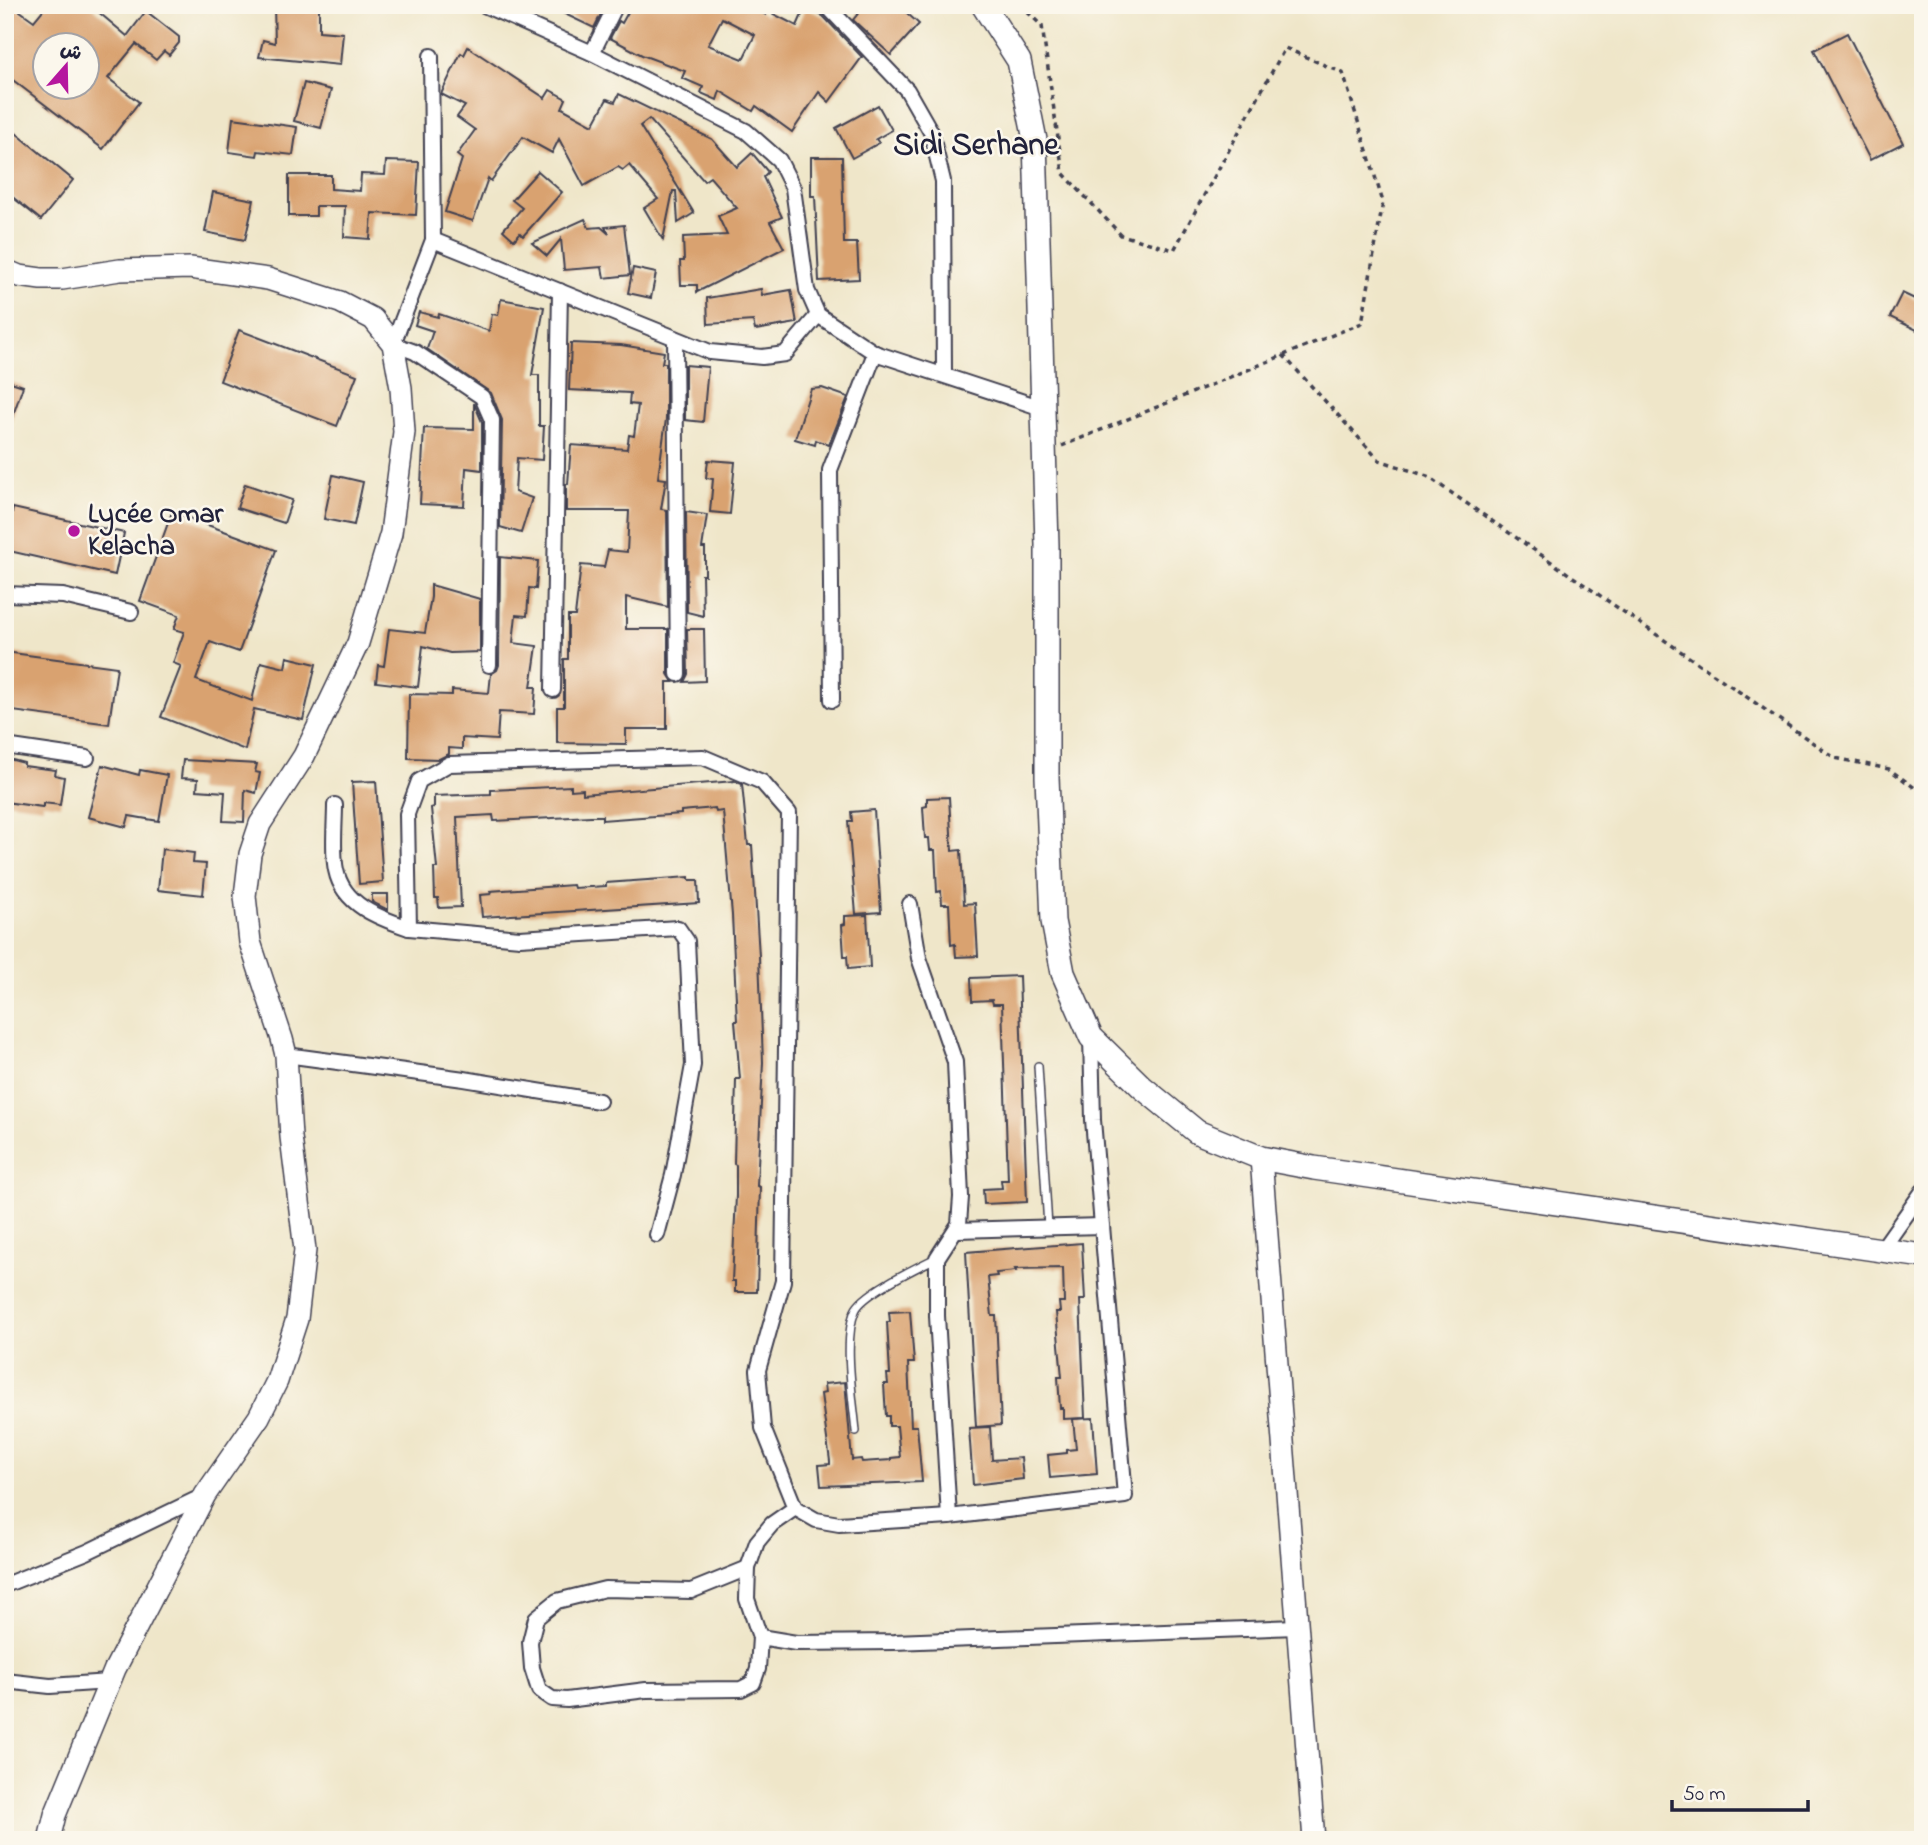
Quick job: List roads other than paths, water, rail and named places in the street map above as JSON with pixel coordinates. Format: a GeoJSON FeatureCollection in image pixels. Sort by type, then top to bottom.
{"type":"FeatureCollection","features":[{"type":"Feature","properties":{"kind":"main road"},"geometry":{"type":"LineString","coordinates":[[983,5],[1019,61],[1035,140],[1048,545],[1047,777],[1053,921],[1063,973],[1091,1037],[1142,1087],[1197,1132],[1261,1158],[1314,1168],[1923,1256]]}},
{"type":"Feature","properties":{"kind":"main road"},"geometry":{"type":"LineString","coordinates":[[5,270],[19,276],[62,279],[120,270],[190,268],[268,279],[340,302],[373,319],[393,344],[401,388],[404,432],[391,534],[358,643],[304,757],[260,824],[250,853],[245,896],[250,942],[286,1055],[291,1136],[305,1250],[297,1319],[277,1381],[259,1417],[205,1495],[109,1682],[55,1815],[49,1840]]}},
{"type":"Feature","properties":{"kind":"main road"},"geometry":{"type":"LineString","coordinates":[[1261,1158],[1314,1840]]}},
{"type":"Feature","properties":{"kind":"street"},"geometry":{"type":"LineString","coordinates":[[484,5],[592,53],[746,131],[779,160],[793,188],[807,290],[818,315],[875,353],[1042,408]]}},
{"type":"Feature","properties":{"kind":"street"},"geometry":{"type":"LineString","coordinates":[[592,53],[616,5]]}},
{"type":"Feature","properties":{"kind":"street"},"geometry":{"type":"LineString","coordinates":[[826,5],[907,90],[931,132],[943,181],[944,374]]}},
{"type":"Feature","properties":{"kind":"street"},"geometry":{"type":"LineString","coordinates":[[431,57],[433,240],[393,344],[415,352],[482,397],[492,420],[489,666]]}},
{"type":"Feature","properties":{"kind":"street"},"geometry":{"type":"LineString","coordinates":[[433,240],[710,352],[762,357],[785,354],[818,315]]}},
{"type":"Feature","properties":{"kind":"street"},"geometry":{"type":"LineString","coordinates":[[553,690],[560,291]]}},
{"type":"Feature","properties":{"kind":"street"},"geometry":{"type":"LineString","coordinates":[[675,338],[678,674]]}},
{"type":"Feature","properties":{"kind":"street"},"geometry":{"type":"LineString","coordinates":[[832,700],[830,470],[875,353]]}},
{"type":"Feature","properties":{"kind":"street"},"geometry":{"type":"LineString","coordinates":[[5,594],[63,596],[131,612]]}},
{"type":"Feature","properties":{"kind":"street"},"geometry":{"type":"LineString","coordinates":[[5,746],[87,758]]}},
{"type":"Feature","properties":{"kind":"street"},"geometry":{"type":"LineString","coordinates":[[409,928],[407,814],[419,781],[449,764],[703,757],[762,782],[789,813],[783,1281],[758,1370],[763,1428],[795,1508],[816,1520],[839,1524],[949,1517],[1125,1496],[1093,1121],[1091,1037]]}},
{"type":"Feature","properties":{"kind":"street"},"geometry":{"type":"LineString","coordinates":[[335,805],[335,871],[351,900],[381,918],[409,928],[520,938],[678,928],[687,941],[693,1065],[673,1175],[657,1236]]}},
{"type":"Feature","properties":{"kind":"street"},"geometry":{"type":"LineString","coordinates":[[910,904],[919,958],[955,1062],[961,1197],[957,1230],[937,1258],[937,1315],[949,1517]]}},
{"type":"Feature","properties":{"kind":"street"},"geometry":{"type":"LineString","coordinates":[[286,1055],[464,1079],[599,1101]]}},
{"type":"Feature","properties":{"kind":"street"},"geometry":{"type":"LineString","coordinates":[[1882,1249],[1923,1191]]}},
{"type":"Feature","properties":{"kind":"street"},"geometry":{"type":"LineString","coordinates":[[957,1230],[1102,1226]]}},
{"type":"Feature","properties":{"kind":"street"},"geometry":{"type":"LineString","coordinates":[[5,1585],[87,1552],[205,1495]]}},
{"type":"Feature","properties":{"kind":"street"},"geometry":{"type":"LineString","coordinates":[[748,1568],[691,1591],[605,1589],[557,1601],[536,1618],[530,1643],[532,1668],[539,1690],[552,1699],[567,1700],[646,1690],[741,1689],[754,1683],[758,1669],[760,1637],[747,1599],[748,1568],[757,1542],[772,1524],[795,1508]]}},
{"type":"Feature","properties":{"kind":"street"},"geometry":{"type":"LineString","coordinates":[[760,1637],[796,1643],[894,1642],[1297,1627]]}},
{"type":"Feature","properties":{"kind":"street"},"geometry":{"type":"LineString","coordinates":[[5,1681],[50,1686],[109,1682]]}},
{"type":"Feature","properties":{"kind":"lane"},"geometry":{"type":"LineString","coordinates":[[1038,1066],[1048,1227]]}},
{"type":"Feature","properties":{"kind":"lane"},"geometry":{"type":"LineString","coordinates":[[856,1430],[849,1340],[855,1309],[885,1284],[937,1258]]}},
{"type":"Feature","properties":{"kind":"place","name":"Lycée Omar Kelacha"},"geometry":{"type":"Point","coordinates":[74,531]}},
{"type":"Feature","properties":{"kind":"district","name":"Sidi Serhane"},"geometry":{"type":"Point","coordinates":[976,146]}}]}
